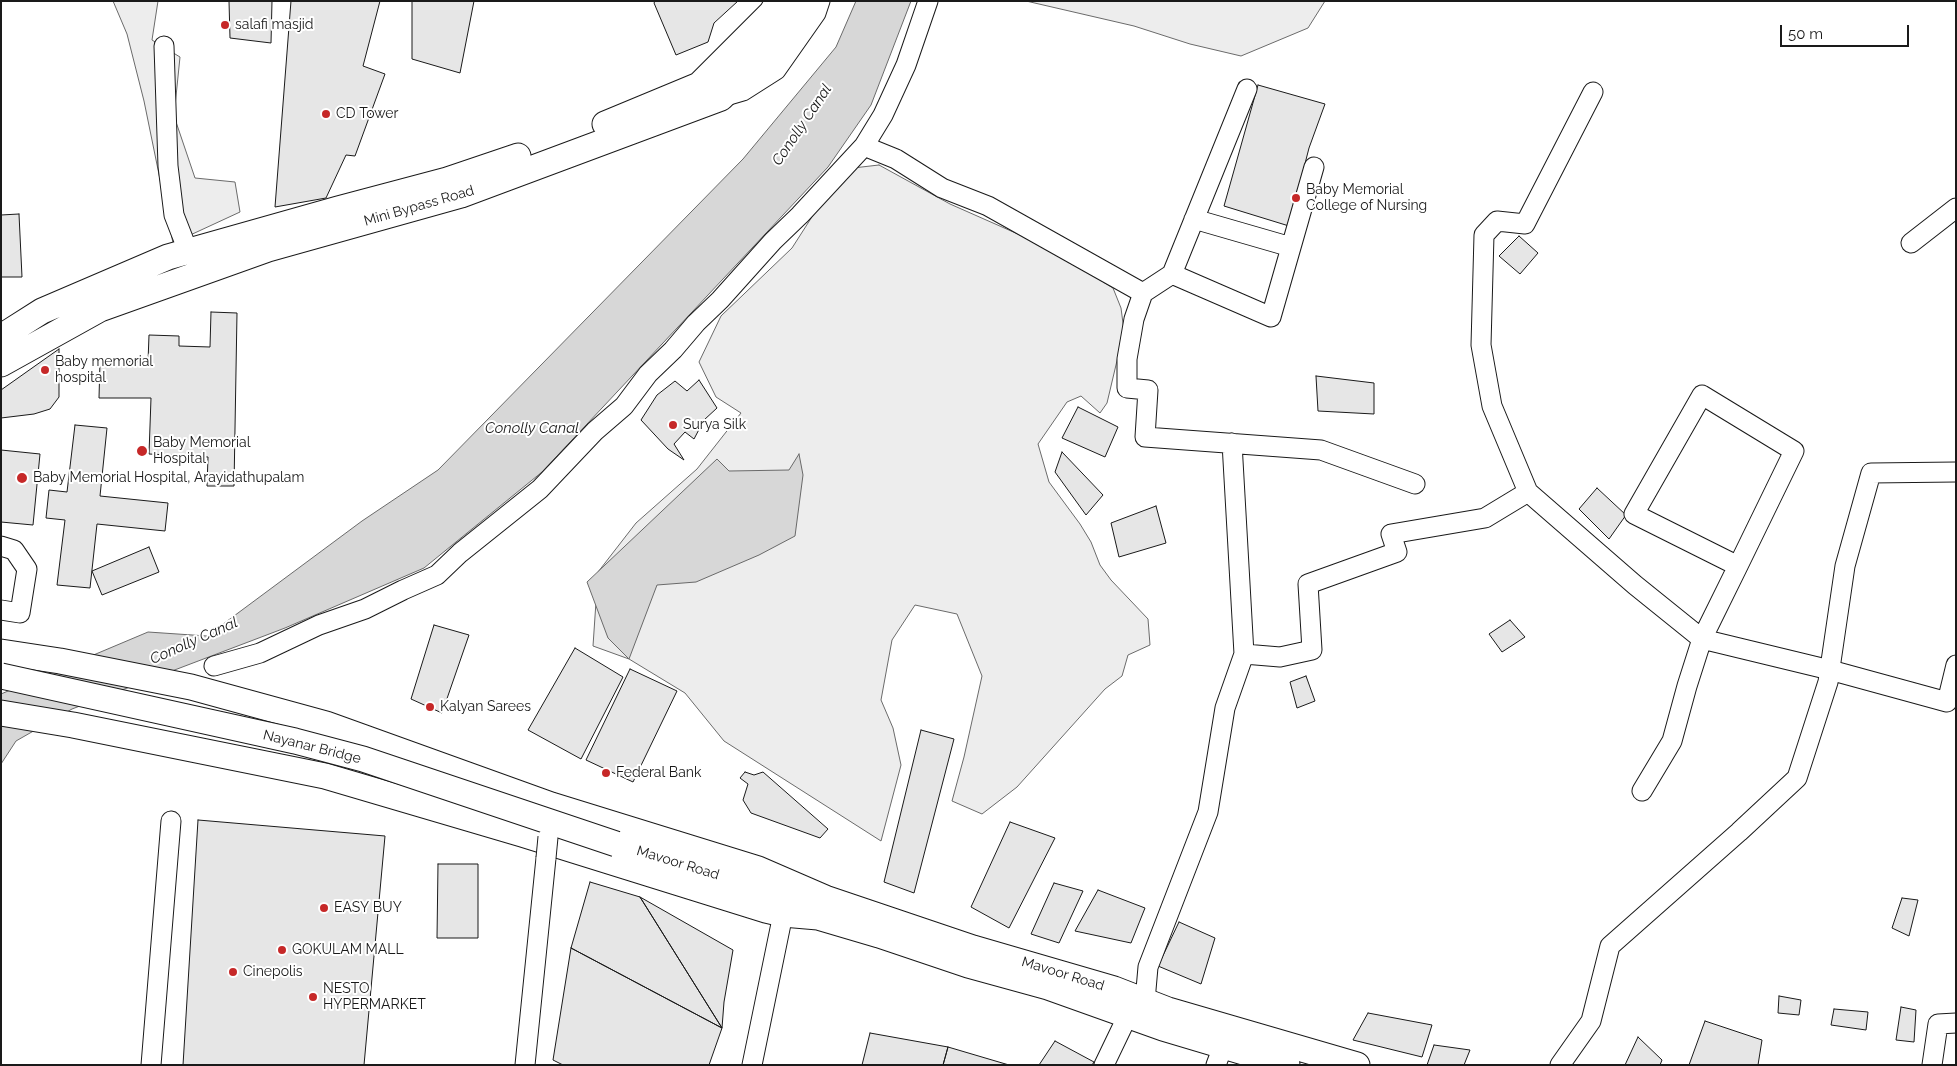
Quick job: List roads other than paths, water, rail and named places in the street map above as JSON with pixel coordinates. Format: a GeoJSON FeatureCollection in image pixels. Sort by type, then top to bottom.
{"type":"FeatureCollection","features":[{"type":"Feature","properties":{"kind":"main road","name":"Mini Bypass Road"},"geometry":{"type":"LineString","coordinates":[[1,364],[100,309],[268,249],[460,195],[636,121],[699,84],[772,12],[778,1]]}},
{"type":"Feature","properties":{"kind":"main road","name":"Mini Bypass Road"},"geometry":{"type":"LineString","coordinates":[[1,337],[42,311],[163,259],[447,180],[580,135],[721,98],[766,54],[804,1]]}},
{"type":"Feature","properties":{"kind":"main road"},"geometry":{"type":"LineString","coordinates":[[163,259],[175,282]]}},
{"type":"Feature","properties":{"kind":"main road"},"geometry":{"type":"LineString","coordinates":[[1,652],[60,661],[191,687],[326,724],[551,805],[758,869],[822,907]]}},
{"type":"Feature","properties":{"kind":"main road","name":"Nayanar Bridge"},"geometry":{"type":"LineString","coordinates":[[1,676],[295,741],[354,757],[616,844]]}},
{"type":"Feature","properties":{"kind":"main road"},"geometry":{"type":"LineString","coordinates":[[226,756],[246,749],[256,743],[262,732],[260,717],[247,703]]}},
{"type":"Feature","properties":{"kind":"main road"},"geometry":{"type":"LineString","coordinates":[[1,713],[73,725],[334,779],[783,914],[822,907]]}},
{"type":"Feature","properties":{"kind":"main road","name":"Mavoor Road"},"geometry":{"type":"LineString","coordinates":[[616,844],[822,907],[879,935],[968,965],[1048,988],[1136,1008],[1163,1028],[1287,1065]]}},
{"type":"Feature","properties":{"kind":"main road","name":"Mavoor Road"},"geometry":{"type":"LineString","coordinates":[[1223,1046],[1357,1065]]}},
{"type":"Feature","properties":{"kind":"street"},"geometry":{"type":"LineString","coordinates":[[721,98],[743,92],[776,70],[816,13],[820,1]]}},
{"type":"Feature","properties":{"kind":"street"},"geometry":{"type":"LineString","coordinates":[[214,666],[260,654],[320,625],[365,609],[437,575],[460,553],[540,489],[595,431],[624,406],[648,374],[673,350],[696,323],[864,146],[883,115],[906,65],[928,1]]}},
{"type":"Feature","properties":{"kind":"street"},"geometry":{"type":"LineString","coordinates":[[164,46],[168,166],[174,214],[188,251]]}},
{"type":"Feature","properties":{"kind":"street"},"geometry":{"type":"LineString","coordinates":[[1247,89],[1172,274],[1143,293],[1134,318],[1127,359],[1127,388],[1148,390],[1146,437],[1321,450],[1415,484]]}},
{"type":"Feature","properties":{"kind":"street"},"geometry":{"type":"LineString","coordinates":[[1593,92],[1526,224],[1497,221],[1484,235],[1482,344],[1492,406],[1528,492],[1635,585],[1702,638],[1830,670],[1951,704],[1956,665]]}},
{"type":"Feature","properties":{"kind":"street"},"geometry":{"type":"LineString","coordinates":[[864,146],[896,159],[942,188],[988,206],[1143,293]]}},
{"type":"Feature","properties":{"kind":"street"},"geometry":{"type":"LineString","coordinates":[[1172,274],[1271,317],[1314,167]]}},
{"type":"Feature","properties":{"kind":"street"},"geometry":{"type":"LineString","coordinates":[[1911,243],[1956,208]]}},
{"type":"Feature","properties":{"kind":"street"},"geometry":{"type":"LineString","coordinates":[[1194,219],[1291,246]]}},
{"type":"Feature","properties":{"kind":"street"},"geometry":{"type":"LineString","coordinates":[[1642,791],[1672,741],[1702,638],[1738,566],[1794,451],[1702,395],[1634,514],[1738,566]]}},
{"type":"Feature","properties":{"kind":"street"},"geometry":{"type":"LineString","coordinates":[[1104,1065],[1136,1008],[1148,967],[1208,812],[1225,708],[1244,654],[1232,443]]}},
{"type":"Feature","properties":{"kind":"street"},"geometry":{"type":"LineString","coordinates":[[1560,1065],[1591,1021],[1610,946],[1797,778],[1828,682],[1844,566],[1871,473],[1956,472]]}},
{"type":"Feature","properties":{"kind":"street"},"geometry":{"type":"LineString","coordinates":[[1244,654],[1280,657],[1312,650],[1308,584],[1397,552],[1391,534],[1485,518],[1528,492]]}},
{"type":"Feature","properties":{"kind":"street"},"geometry":{"type":"LineString","coordinates":[[1,546],[14,550],[27,569],[20,613],[1,610]]}},
{"type":"Feature","properties":{"kind":"street"},"geometry":{"type":"LineString","coordinates":[[151,1065],[171,821]]}},
{"type":"Feature","properties":{"kind":"street"},"geometry":{"type":"LineString","coordinates":[[525,1065],[548,834]]}},
{"type":"Feature","properties":{"kind":"street"},"geometry":{"type":"LineString","coordinates":[[752,1065],[783,914]]}},
{"type":"Feature","properties":{"kind":"street"},"geometry":{"type":"LineString","coordinates":[[1932,1065],[1938,1024],[1956,1023]]}},
{"type":"Feature","properties":{"kind":"water","name":"Conolly Canal"},"geometry":{"type":"Polygon","coordinates":[[[856,1],[911,1],[871,105],[828,167],[542,472],[424,568],[285,628],[72,709],[16,741],[1,764],[1,694],[148,632],[207,636],[362,521],[438,470],[743,159],[836,47],[856,1]]]}},
{"type":"Feature","properties":{"kind":"water"},"geometry":{"type":"Polygon","coordinates":[[[799,454],[803,475],[795,536],[759,555],[696,582],[657,585],[629,659],[608,638],[587,582],[717,459],[729,471],[789,470],[799,454]]]}},
{"type":"Feature","properties":{"kind":"place","name":"salafi masjid"},"geometry":{"type":"Point","coordinates":[225,25]}},
{"type":"Feature","properties":{"kind":"place","name":"CD Tower"},"geometry":{"type":"Point","coordinates":[326,114]}},
{"type":"Feature","properties":{"kind":"place","name":"Baby Memorial College of Nursing"},"geometry":{"type":"Point","coordinates":[1296,198]}},
{"type":"Feature","properties":{"kind":"place","name":"Baby memorial hospital"},"geometry":{"type":"Point","coordinates":[45,370]}},
{"type":"Feature","properties":{"kind":"place","name":"Surya Silk"},"geometry":{"type":"Point","coordinates":[673,425]}},
{"type":"Feature","properties":{"kind":"place","name":"Baby Memorial Hospital"},"geometry":{"type":"Point","coordinates":[142,451]}},
{"type":"Feature","properties":{"kind":"place","name":"Baby Memorial Hospital, Arayidathupalam"},"geometry":{"type":"Point","coordinates":[22,478]}},
{"type":"Feature","properties":{"kind":"place","name":"Kalyan Sarees"},"geometry":{"type":"Point","coordinates":[430,707]}},
{"type":"Feature","properties":{"kind":"place","name":"Federal Bank"},"geometry":{"type":"Point","coordinates":[606,773]}},
{"type":"Feature","properties":{"kind":"place","name":"EASY BUY"},"geometry":{"type":"Point","coordinates":[324,908]}},
{"type":"Feature","properties":{"kind":"place","name":"GOKULAM MALL"},"geometry":{"type":"Point","coordinates":[282,950]}},
{"type":"Feature","properties":{"kind":"place","name":"Cinepolis"},"geometry":{"type":"Point","coordinates":[233,972]}},
{"type":"Feature","properties":{"kind":"place","name":"NESTO HYPERMARKET"},"geometry":{"type":"Point","coordinates":[313,997]}}]}
